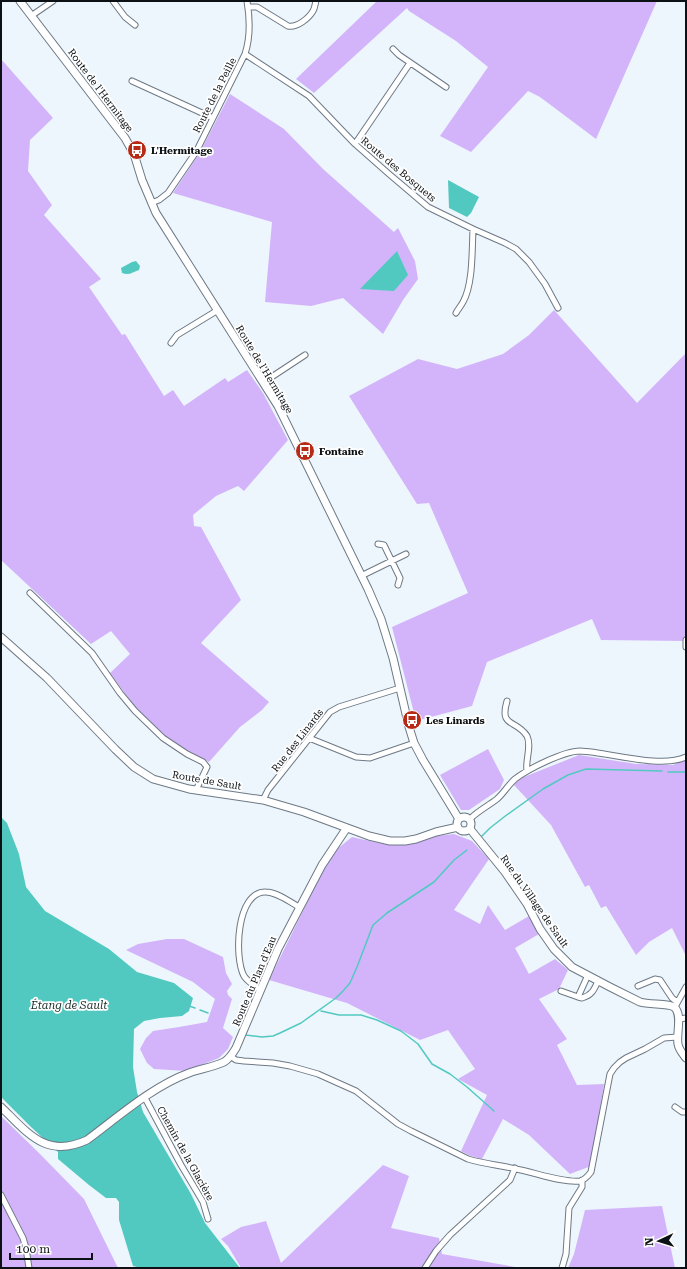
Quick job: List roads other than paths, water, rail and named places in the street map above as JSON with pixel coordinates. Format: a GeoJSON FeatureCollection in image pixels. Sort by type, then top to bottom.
{"type":"FeatureCollection","features":[{"type":"Feature","properties":{"kind":"street","name":"Route de l'Hermitage"},"geometry":{"type":"LineString","coordinates":[[20,1],[125,138],[134,154],[151,203],[165,229],[278,406],[381,619],[393,658],[414,743],[458,823]]}},
{"type":"Feature","properties":{"kind":"street"},"geometry":{"type":"LineString","coordinates":[[31,16],[53,1]]}},
{"type":"Feature","properties":{"kind":"street"},"geometry":{"type":"LineString","coordinates":[[113,1],[124,17],[135,25]]}},
{"type":"Feature","properties":{"kind":"street","name":"Route de la Peille"},"geometry":{"type":"LineString","coordinates":[[151,203],[168,193],[196,152],[245,54],[249,33],[247,1]]}},
{"type":"Feature","properties":{"kind":"street"},"geometry":{"type":"LineString","coordinates":[[248,7],[257,7],[292,27],[300,24],[313,12],[316,1]]}},
{"type":"Feature","properties":{"kind":"street"},"geometry":{"type":"LineString","coordinates":[[393,49],[410,63],[446,87]]}},
{"type":"Feature","properties":{"kind":"street","name":"Route des Bosquets"},"geometry":{"type":"LineString","coordinates":[[245,54],[309,96],[355,144],[428,207],[505,243],[522,254],[545,284],[558,308]]}},
{"type":"Feature","properties":{"kind":"street"},"geometry":{"type":"LineString","coordinates":[[355,144],[410,63]]}},
{"type":"Feature","properties":{"kind":"street"},"geometry":{"type":"LineString","coordinates":[[132,81],[213,118]]}},
{"type":"Feature","properties":{"kind":"street"},"geometry":{"type":"LineString","coordinates":[[456,313],[464,302],[468,286],[473,229]]}},
{"type":"Feature","properties":{"kind":"street"},"geometry":{"type":"LineString","coordinates":[[171,343],[177,335],[218,310]]}},
{"type":"Feature","properties":{"kind":"street"},"geometry":{"type":"LineString","coordinates":[[264,382],[305,355]]}},
{"type":"Feature","properties":{"kind":"street"},"geometry":{"type":"LineString","coordinates":[[378,544],[384,545],[400,578],[398,585]]}},
{"type":"Feature","properties":{"kind":"street"},"geometry":{"type":"LineString","coordinates":[[361,576],[406,554]]}},
{"type":"Feature","properties":{"kind":"street"},"geometry":{"type":"LineString","coordinates":[[30,593],[92,653],[135,711],[163,738],[187,754],[203,762],[207,767],[196,790]]}},
{"type":"Feature","properties":{"kind":"street","name":"Route de Sault"},"geometry":{"type":"LineString","coordinates":[[1,637],[47,678],[134,767],[153,779],[196,790],[263,800],[304,812],[346,829],[390,841],[416,839],[458,823]]}},
{"type":"Feature","properties":{"kind":"street"},"geometry":{"type":"LineString","coordinates":[[686,640],[686,647]]}},
{"type":"Feature","properties":{"kind":"street","name":"Rue des Linards"},"geometry":{"type":"LineString","coordinates":[[263,800],[268,790],[330,712],[334,709],[400,688]]}},
{"type":"Feature","properties":{"kind":"street"},"geometry":{"type":"LineString","coordinates":[[507,701],[505,711],[506,719],[522,730],[528,739],[527,771]]}},
{"type":"Feature","properties":{"kind":"street"},"geometry":{"type":"LineString","coordinates":[[309,738],[356,757],[363,758],[370,758],[414,743]]}},
{"type":"Feature","properties":{"kind":"street"},"geometry":{"type":"LineString","coordinates":[[470,819],[474,814],[496,800],[514,780],[527,771],[560,756],[578,751],[648,760],[675,760],[686,757]]}},
{"type":"Feature","properties":{"kind":"street"},"geometry":{"type":"LineString","coordinates":[[463,817],[470,819],[472,823],[470,830],[463,832],[458,823],[463,817]]}},
{"type":"Feature","properties":{"kind":"street","name":"Route du Plan d'Eau"},"geometry":{"type":"LineString","coordinates":[[230,1056],[236,1048],[278,949],[299,907],[322,865],[346,829]]}},
{"type":"Feature","properties":{"kind":"street","name":"Rue du Village de Sault"},"geometry":{"type":"LineString","coordinates":[[470,830],[510,879],[527,904],[540,929],[554,949],[572,966],[598,981],[645,1004],[676,1005]]}},
{"type":"Feature","properties":{"kind":"street"},"geometry":{"type":"LineString","coordinates":[[260,990],[244,976],[239,960],[239,939],[242,916],[247,903],[256,894],[266,892],[277,895],[299,907]]}},
{"type":"Feature","properties":{"kind":"street"},"geometry":{"type":"LineString","coordinates":[[578,997],[588,975]]}},
{"type":"Feature","properties":{"kind":"street"},"geometry":{"type":"LineString","coordinates":[[638,986],[656,979],[660,980],[672,998],[676,1005],[677,1011],[682,1018],[677,1037],[679,1049],[686,1058]]}},
{"type":"Feature","properties":{"kind":"street"},"geometry":{"type":"LineString","coordinates":[[561,991],[582,998],[589,996],[598,981]]}},
{"type":"Feature","properties":{"kind":"street"},"geometry":{"type":"LineString","coordinates":[[676,1005],[686,987]]}},
{"type":"Feature","properties":{"kind":"street"},"geometry":{"type":"LineString","coordinates":[[1,1106],[28,1133],[41,1142],[57,1147],[76,1145],[87,1140],[144,1098],[176,1078],[190,1072],[224,1062],[230,1056],[236,1060],[273,1063],[318,1074],[356,1091],[398,1124],[461,1156],[477,1162],[515,1168],[559,1179],[572,1181],[582,1180],[588,1177],[591,1172],[610,1074],[620,1062],[626,1058],[664,1038],[677,1037]]}},
{"type":"Feature","properties":{"kind":"street","name":"Chemin de la Glacière"},"geometry":{"type":"LineString","coordinates":[[144,1098],[203,1202],[208,1219]]}},
{"type":"Feature","properties":{"kind":"street"},"geometry":{"type":"LineString","coordinates":[[675,1107],[682,1112],[686,1112]]}},
{"type":"Feature","properties":{"kind":"street"},"geometry":{"type":"LineString","coordinates":[[424,1268],[450,1235],[510,1180],[515,1168]]}},
{"type":"Feature","properties":{"kind":"street"},"geometry":{"type":"LineString","coordinates":[[562,1268],[566,1254],[569,1208],[582,1187],[582,1180]]}},
{"type":"Feature","properties":{"kind":"street"},"geometry":{"type":"LineString","coordinates":[[1,1195],[23,1238],[29,1268]]}},
{"type":"Feature","properties":{"kind":"water"},"geometry":{"type":"Polygon","coordinates":[[[448,180],[479,197],[471,213],[467,217],[449,208],[448,180]]]}},
{"type":"Feature","properties":{"kind":"water"},"geometry":{"type":"Polygon","coordinates":[[[397,251],[408,275],[394,291],[360,289],[397,251]]]}},
{"type":"Feature","properties":{"kind":"water"},"geometry":{"type":"Polygon","coordinates":[[[136,261],[140,266],[139,270],[129,274],[122,273],[121,268],[136,261]]]}},
{"type":"Feature","properties":{"kind":"water","name":"Étang de Sault"},"geometry":{"type":"Polygon","coordinates":[[[1,817],[7,823],[19,854],[26,887],[45,911],[109,949],[137,972],[174,983],[193,998],[189,1011],[182,1016],[144,1021],[134,1029],[133,1067],[137,1092],[143,1112],[191,1194],[205,1223],[240,1268],[141,1268],[133,1266],[119,1220],[119,1202],[116,1198],[106,1198],[58,1159],[58,1152],[1,1097],[1,817]]]}},
{"type":"Feature","properties":{"kind":"waterway"},"geometry":{"type":"LineString","coordinates":[[482,836],[504,817],[543,789],[568,775],[586,769],[662,771]]}},
{"type":"Feature","properties":{"kind":"waterway"},"geometry":{"type":"LineString","coordinates":[[668,772],[686,772]]}},
{"type":"Feature","properties":{"kind":"waterway"},"geometry":{"type":"LineString","coordinates":[[245,1035],[262,1037],[273,1036],[301,1023],[336,998],[350,983],[373,925],[387,913],[434,882],[454,860],[467,850]]}},
{"type":"Feature","properties":{"kind":"waterway"},"geometry":{"type":"LineString","coordinates":[[189,1006],[195,1008]]}},
{"type":"Feature","properties":{"kind":"waterway"},"geometry":{"type":"LineString","coordinates":[[200,1010],[208,1013]]}},
{"type":"Feature","properties":{"kind":"waterway"},"geometry":{"type":"LineString","coordinates":[[321,1011],[339,1015],[361,1015],[377,1020],[401,1031],[418,1044],[432,1064],[450,1074],[494,1111]]}},
{"type":"Feature","properties":{"kind":"place","name":"L'Hermitage"},"geometry":{"type":"Point","coordinates":[137,150]}},
{"type":"Feature","properties":{"kind":"place","name":"Fontaine"},"geometry":{"type":"Point","coordinates":[305,451]}},
{"type":"Feature","properties":{"kind":"place","name":"Les Linards"},"geometry":{"type":"Point","coordinates":[412,720]}}]}
